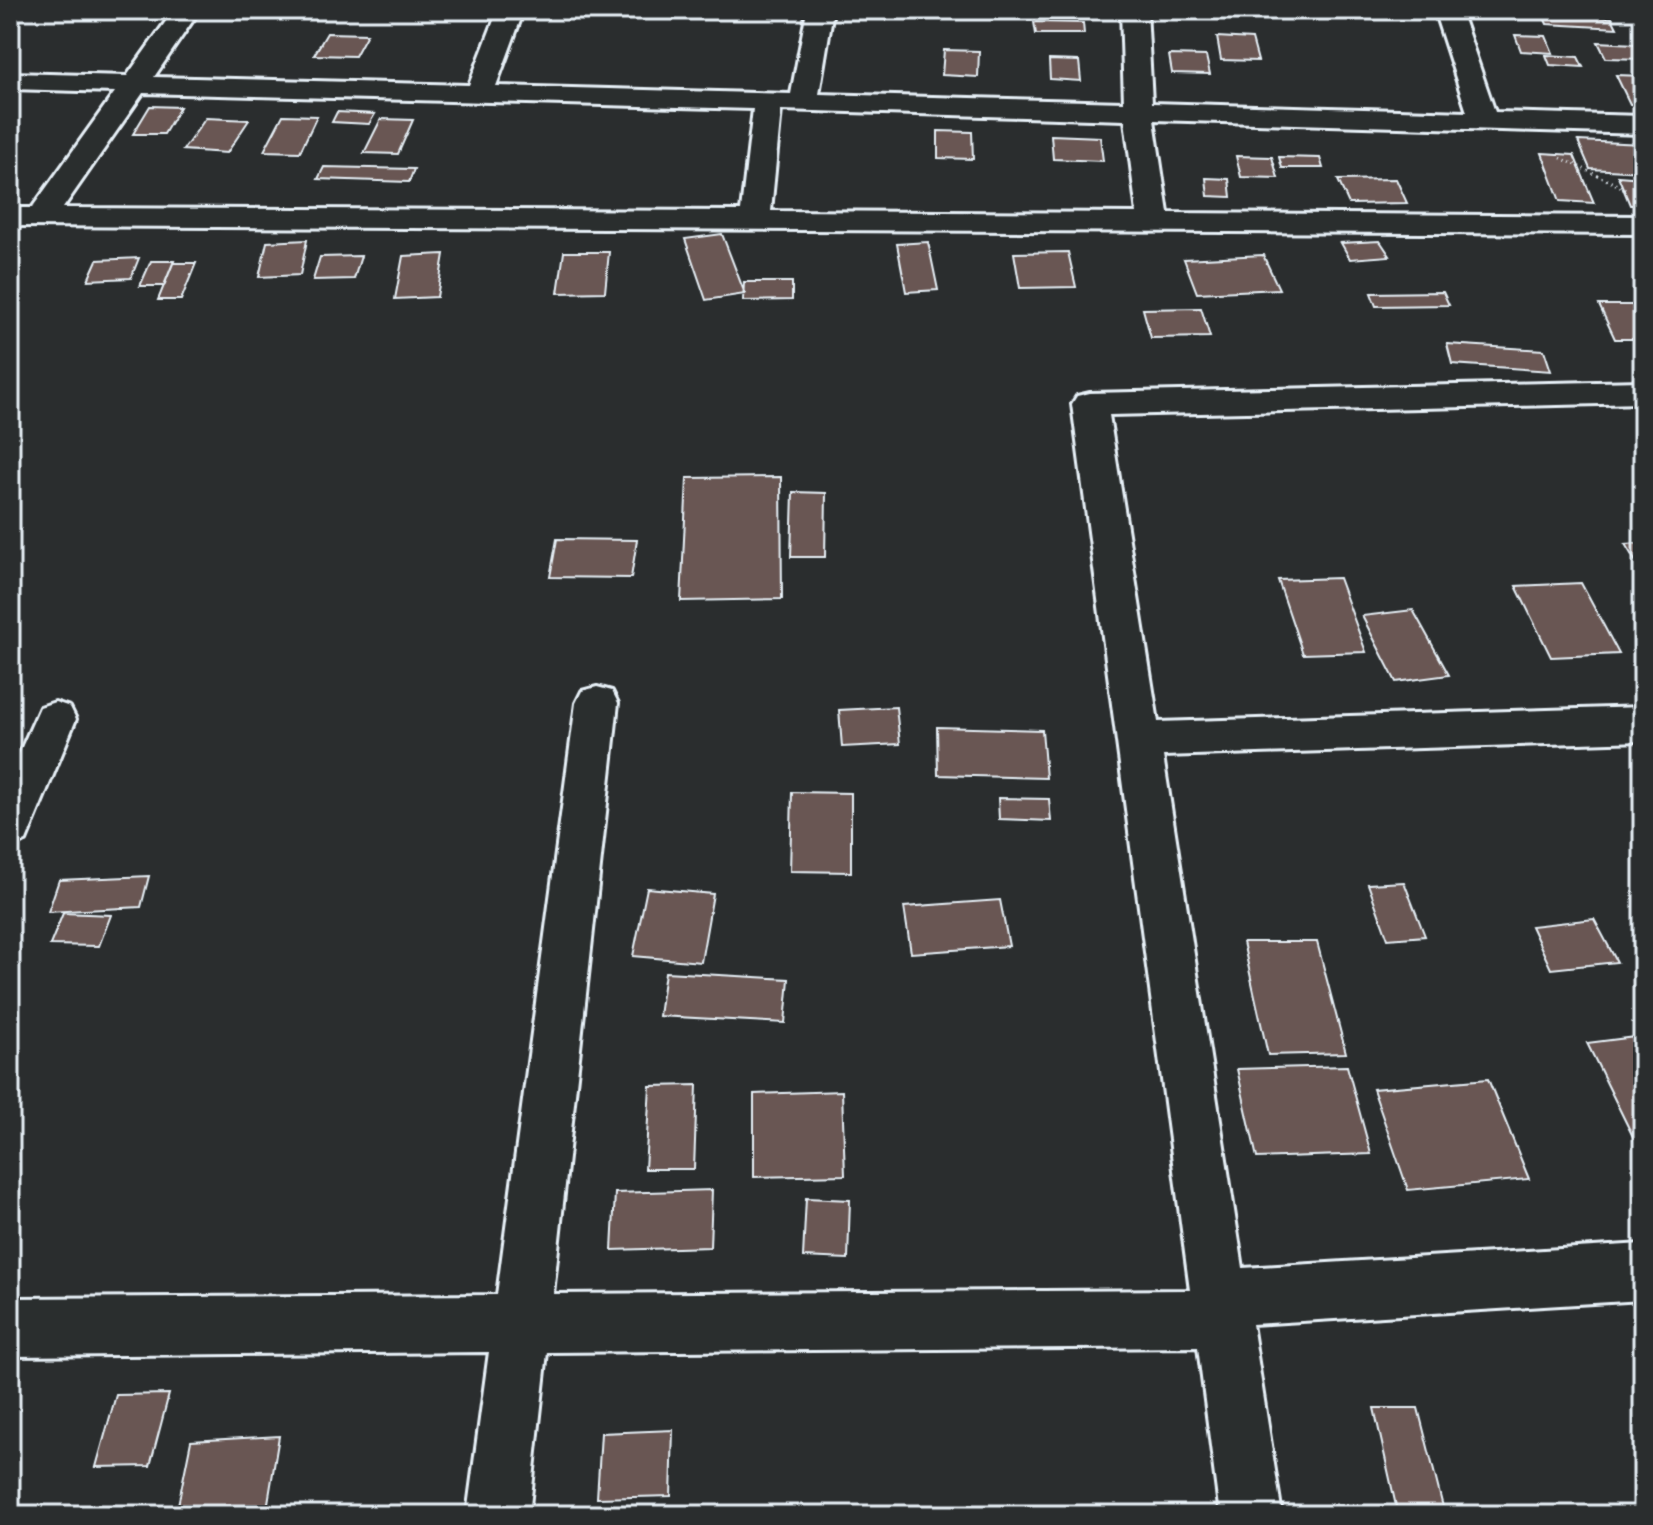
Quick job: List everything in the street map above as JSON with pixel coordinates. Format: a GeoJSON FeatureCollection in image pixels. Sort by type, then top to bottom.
{"type":"FeatureCollection","features":[{"type":"Feature","properties":{"kind":"street"},"geometry":{"type":"LineString","coordinates":[[26,217],[137,84],[187,10]]}},
{"type":"Feature","properties":{"kind":"street"},"geometry":{"type":"LineString","coordinates":[[479,94],[511,10]]}},
{"type":"Feature","properties":{"kind":"street"},"geometry":{"type":"LineString","coordinates":[[804,102],[820,10]]}},
{"type":"Feature","properties":{"kind":"street"},"geometry":{"type":"LineString","coordinates":[[1134,10],[1138,111],[1154,223]]}},
{"type":"Feature","properties":{"kind":"street"},"geometry":{"type":"LineString","coordinates":[[1447,10],[1484,121]]}},
{"type":"Feature","properties":{"kind":"street"},"geometry":{"type":"LineString","coordinates":[[10,81],[1643,125]]}},
{"type":"Feature","properties":{"kind":"street"},"geometry":{"type":"LineString","coordinates":[[755,221],[768,101]]}},
{"type":"Feature","properties":{"kind":"street"},"geometry":{"type":"LineString","coordinates":[[26,217],[1643,225]]}},
{"type":"Feature","properties":{"kind":"street"},"geometry":{"type":"LineString","coordinates":[[1251,1515],[1090,404],[1643,392]]}},
{"type":"Feature","properties":{"kind":"street"},"geometry":{"type":"LineString","coordinates":[[498,1515],[597,703]]}},
{"type":"Feature","properties":{"kind":"street"},"geometry":{"type":"LineString","coordinates":[[10,828],[55,719]]}},
{"type":"Feature","properties":{"kind":"street"},"geometry":{"type":"LineString","coordinates":[[1139,740],[1643,724]]}},
{"type":"Feature","properties":{"kind":"street"},"geometry":{"type":"LineString","coordinates":[[10,1327],[522,1323],[1222,1308],[1643,1272]]}},
{"type":"Feature","properties":{"kind":"building"},"geometry":{"type":"Polygon","coordinates":[[[214,10],[252,10],[249,16],[211,16],[214,10]]]}},
{"type":"Feature","properties":{"kind":"building"},"geometry":{"type":"Polygon","coordinates":[[[1543,15],[1612,18],[1617,28],[1547,24],[1543,15]]]}},
{"type":"Feature","properties":{"kind":"building"},"geometry":{"type":"Polygon","coordinates":[[[1034,22],[1083,23],[1084,34],[1036,34],[1034,22]]]}},
{"type":"Feature","properties":{"kind":"building"},"geometry":{"type":"Polygon","coordinates":[[[327,33],[367,34],[355,56],[314,55],[327,33]]]}},
{"type":"Feature","properties":{"kind":"building"},"geometry":{"type":"Polygon","coordinates":[[[1515,35],[1546,36],[1553,53],[1521,51],[1515,35]]]}},
{"type":"Feature","properties":{"kind":"building"},"geometry":{"type":"Polygon","coordinates":[[[1217,37],[1252,39],[1258,61],[1221,60],[1217,37]]]}},
{"type":"Feature","properties":{"kind":"building"},"geometry":{"type":"Polygon","coordinates":[[[1598,42],[1635,44],[1643,59],[1606,58],[1598,42]]]}},
{"type":"Feature","properties":{"kind":"building"},"geometry":{"type":"Polygon","coordinates":[[[944,50],[979,51],[978,77],[942,75],[944,50]]]}},
{"type":"Feature","properties":{"kind":"building"},"geometry":{"type":"Polygon","coordinates":[[[1169,55],[1206,56],[1210,74],[1172,73],[1169,55]]]}},
{"type":"Feature","properties":{"kind":"building"},"geometry":{"type":"Polygon","coordinates":[[[1546,55],[1578,57],[1583,67],[1550,65],[1546,55]]]}},
{"type":"Feature","properties":{"kind":"building"},"geometry":{"type":"Polygon","coordinates":[[[1049,60],[1079,61],[1081,81],[1050,79],[1049,60]]]}},
{"type":"Feature","properties":{"kind":"building"},"geometry":{"type":"Polygon","coordinates":[[[1616,75],[1643,76],[1643,105],[1630,104],[1616,75]]]}},
{"type":"Feature","properties":{"kind":"building"},"geometry":{"type":"Polygon","coordinates":[[[150,106],[180,107],[164,134],[133,134],[150,106]]]}},
{"type":"Feature","properties":{"kind":"building"},"geometry":{"type":"Polygon","coordinates":[[[337,112],[375,114],[369,124],[332,122],[337,112]]]}},
{"type":"Feature","properties":{"kind":"building"},"geometry":{"type":"Polygon","coordinates":[[[283,115],[317,116],[300,152],[264,151],[283,115]]]}},
{"type":"Feature","properties":{"kind":"building"},"geometry":{"type":"Polygon","coordinates":[[[206,118],[249,120],[227,153],[183,150],[206,118]]]}},
{"type":"Feature","properties":{"kind":"building"},"geometry":{"type":"Polygon","coordinates":[[[381,119],[413,120],[398,154],[364,153],[381,119]]]}},
{"type":"Feature","properties":{"kind":"building"},"geometry":{"type":"Polygon","coordinates":[[[938,131],[972,132],[973,159],[938,158],[938,131]]]}},
{"type":"Feature","properties":{"kind":"building"},"geometry":{"type":"Polygon","coordinates":[[[1051,135],[1100,137],[1103,161],[1053,159],[1051,135]]]}},
{"type":"Feature","properties":{"kind":"building"},"geometry":{"type":"Polygon","coordinates":[[[1578,141],[1643,144],[1643,172],[1590,169],[1578,141]]]}},
{"type":"Feature","properties":{"kind":"building"},"geometry":{"type":"Polygon","coordinates":[[[1542,153],[1574,155],[1594,203],[1560,201],[1542,153]]]}},
{"type":"Feature","properties":{"kind":"building"},"geometry":{"type":"Polygon","coordinates":[[[1236,156],[1272,157],[1278,178],[1241,177],[1236,156]]]}},
{"type":"Feature","properties":{"kind":"building"},"geometry":{"type":"Polygon","coordinates":[[[1279,157],[1320,158],[1323,168],[1282,168],[1279,157]]]}},
{"type":"Feature","properties":{"kind":"building"},"geometry":{"type":"Polygon","coordinates":[[[324,167],[414,169],[409,182],[318,179],[324,167]]]}},
{"type":"Feature","properties":{"kind":"building"},"geometry":{"type":"Polygon","coordinates":[[[1618,176],[1643,178],[1643,205],[1630,205],[1618,176]]]}},
{"type":"Feature","properties":{"kind":"building"},"geometry":{"type":"Polygon","coordinates":[[[1206,178],[1229,179],[1231,197],[1208,196],[1206,178]]]}},
{"type":"Feature","properties":{"kind":"building"},"geometry":{"type":"Polygon","coordinates":[[[1396,179],[1407,203],[1349,204],[1338,180],[1396,179]]]}},
{"type":"Feature","properties":{"kind":"building"},"geometry":{"type":"Polygon","coordinates":[[[722,234],[745,294],[706,300],[685,239],[722,234]]]}},
{"type":"Feature","properties":{"kind":"building"},"geometry":{"type":"Polygon","coordinates":[[[307,240],[300,275],[259,277],[267,242],[307,240]]]}},
{"type":"Feature","properties":{"kind":"building"},"geometry":{"type":"Polygon","coordinates":[[[1380,241],[1390,256],[1350,259],[1341,243],[1380,241]]]}},
{"type":"Feature","properties":{"kind":"building"},"geometry":{"type":"Polygon","coordinates":[[[928,242],[938,290],[906,292],[897,244],[928,242]]]}},
{"type":"Feature","properties":{"kind":"building"},"geometry":{"type":"Polygon","coordinates":[[[564,252],[609,252],[605,292],[558,293],[564,252]]]}},
{"type":"Feature","properties":{"kind":"building"},"geometry":{"type":"Polygon","coordinates":[[[1068,252],[1076,287],[1020,288],[1014,253],[1068,252]]]}},
{"type":"Feature","properties":{"kind":"building"},"geometry":{"type":"Polygon","coordinates":[[[444,254],[437,297],[395,299],[403,256],[444,254]]]}},
{"type":"Feature","properties":{"kind":"building"},"geometry":{"type":"Polygon","coordinates":[[[1263,255],[1279,289],[1197,293],[1184,259],[1263,255]]]}},
{"type":"Feature","properties":{"kind":"building"},"geometry":{"type":"Polygon","coordinates":[[[361,256],[354,279],[313,280],[320,257],[361,256]]]}},
{"type":"Feature","properties":{"kind":"building"},"geometry":{"type":"Polygon","coordinates":[[[139,258],[131,278],[88,280],[97,260],[139,258]]]}},
{"type":"Feature","properties":{"kind":"building"},"geometry":{"type":"Polygon","coordinates":[[[151,261],[174,261],[164,286],[140,286],[151,261]]]}},
{"type":"Feature","properties":{"kind":"building"},"geometry":{"type":"Polygon","coordinates":[[[173,263],[196,263],[181,300],[158,300],[173,263]]]}},
{"type":"Feature","properties":{"kind":"building"},"geometry":{"type":"Polygon","coordinates":[[[744,282],[792,282],[792,300],[743,301],[744,282]]]}},
{"type":"Feature","properties":{"kind":"building"},"geometry":{"type":"Polygon","coordinates":[[[1443,292],[1449,305],[1376,306],[1371,293],[1443,292]]]}},
{"type":"Feature","properties":{"kind":"building"},"geometry":{"type":"Polygon","coordinates":[[[1599,305],[1643,305],[1643,339],[1615,339],[1599,305]]]}},
{"type":"Feature","properties":{"kind":"building"},"geometry":{"type":"Polygon","coordinates":[[[1201,308],[1210,337],[1151,338],[1143,309],[1201,308]]]}},
{"type":"Feature","properties":{"kind":"building"},"geometry":{"type":"Polygon","coordinates":[[[1447,344],[1544,350],[1551,371],[1452,364],[1447,344]]]}},
{"type":"Feature","properties":{"kind":"building"},"geometry":{"type":"Polygon","coordinates":[[[781,477],[782,599],[681,601],[687,478],[781,477]]]}},
{"type":"Feature","properties":{"kind":"building"},"geometry":{"type":"Polygon","coordinates":[[[793,492],[826,493],[825,557],[791,557],[793,492]]]}},
{"type":"Feature","properties":{"kind":"building"},"geometry":{"type":"Polygon","coordinates":[[[557,539],[637,540],[631,578],[550,577],[557,539]]]}},
{"type":"Feature","properties":{"kind":"building"},"geometry":{"type":"Polygon","coordinates":[[[1643,543],[1643,574],[1625,544],[1643,543]]]}},
{"type":"Feature","properties":{"kind":"building"},"geometry":{"type":"Polygon","coordinates":[[[1339,578],[1366,652],[1303,654],[1278,580],[1339,578]]]}},
{"type":"Feature","properties":{"kind":"building"},"geometry":{"type":"Polygon","coordinates":[[[1581,583],[1619,654],[1551,657],[1516,586],[1581,583]]]}},
{"type":"Feature","properties":{"kind":"building"},"geometry":{"type":"Polygon","coordinates":[[[1413,610],[1449,675],[1396,682],[1362,616],[1413,610]]]}},
{"type":"Feature","properties":{"kind":"building"},"geometry":{"type":"Polygon","coordinates":[[[896,707],[900,744],[842,747],[839,710],[896,707]]]}},
{"type":"Feature","properties":{"kind":"building"},"geometry":{"type":"Polygon","coordinates":[[[937,727],[1042,730],[1046,778],[938,775],[937,727]]]}},
{"type":"Feature","properties":{"kind":"building"},"geometry":{"type":"Polygon","coordinates":[[[792,792],[851,793],[851,872],[790,871],[792,792]]]}},
{"type":"Feature","properties":{"kind":"building"},"geometry":{"type":"Polygon","coordinates":[[[998,798],[1049,799],[1051,821],[999,819],[998,798]]]}},
{"type":"Feature","properties":{"kind":"building"},"geometry":{"type":"Polygon","coordinates":[[[149,876],[141,907],[48,912],[59,880],[149,876]]]}},
{"type":"Feature","properties":{"kind":"building"},"geometry":{"type":"Polygon","coordinates":[[[1404,882],[1425,936],[1388,939],[1368,884],[1404,882]]]}},
{"type":"Feature","properties":{"kind":"building"},"geometry":{"type":"Polygon","coordinates":[[[647,888],[713,894],[701,962],[633,956],[647,888]]]}},
{"type":"Feature","properties":{"kind":"building"},"geometry":{"type":"Polygon","coordinates":[[[1000,900],[1009,946],[911,953],[904,907],[1000,900]]]}},
{"type":"Feature","properties":{"kind":"building"},"geometry":{"type":"Polygon","coordinates":[[[63,913],[111,915],[99,946],[50,945],[63,913]]]}},
{"type":"Feature","properties":{"kind":"building"},"geometry":{"type":"Polygon","coordinates":[[[1594,919],[1617,962],[1551,969],[1531,926],[1594,919]]]}},
{"type":"Feature","properties":{"kind":"building"},"geometry":{"type":"Polygon","coordinates":[[[1243,942],[1317,942],[1346,1053],[1268,1055],[1243,942]]]}},
{"type":"Feature","properties":{"kind":"building"},"geometry":{"type":"Polygon","coordinates":[[[665,972],[789,979],[785,1023],[659,1016],[665,972]]]}},
{"type":"Feature","properties":{"kind":"building"},"geometry":{"type":"Polygon","coordinates":[[[1643,1036],[1643,1157],[1587,1043],[1643,1036]]]}},
{"type":"Feature","properties":{"kind":"building"},"geometry":{"type":"Polygon","coordinates":[[[1347,1066],[1371,1154],[1257,1158],[1237,1069],[1347,1066]]]}},
{"type":"Feature","properties":{"kind":"building"},"geometry":{"type":"Polygon","coordinates":[[[1488,1079],[1529,1179],[1408,1190],[1373,1089],[1488,1079]]]}},
{"type":"Feature","properties":{"kind":"building"},"geometry":{"type":"Polygon","coordinates":[[[697,1085],[694,1169],[645,1169],[650,1086],[697,1085]]]}},
{"type":"Feature","properties":{"kind":"building"},"geometry":{"type":"Polygon","coordinates":[[[842,1091],[845,1175],[754,1177],[754,1094],[842,1091]]]}},
{"type":"Feature","properties":{"kind":"building"},"geometry":{"type":"Polygon","coordinates":[[[712,1190],[710,1247],[612,1250],[615,1193],[712,1190]]]}},
{"type":"Feature","properties":{"kind":"building"},"geometry":{"type":"Polygon","coordinates":[[[806,1198],[850,1200],[848,1259],[803,1257],[806,1198]]]}},
{"type":"Feature","properties":{"kind":"building"},"geometry":{"type":"Polygon","coordinates":[[[169,1394],[150,1466],[96,1467],[116,1395],[169,1394]]]}},
{"type":"Feature","properties":{"kind":"building"},"geometry":{"type":"Polygon","coordinates":[[[1374,1408],[1418,1408],[1445,1515],[1398,1515],[1374,1408]]]}},
{"type":"Feature","properties":{"kind":"building"},"geometry":{"type":"Polygon","coordinates":[[[673,1430],[671,1496],[597,1498],[601,1433],[673,1430]]]}},
{"type":"Feature","properties":{"kind":"building"},"geometry":{"type":"Polygon","coordinates":[[[279,1436],[266,1515],[176,1515],[191,1441],[279,1436]]]}}]}
